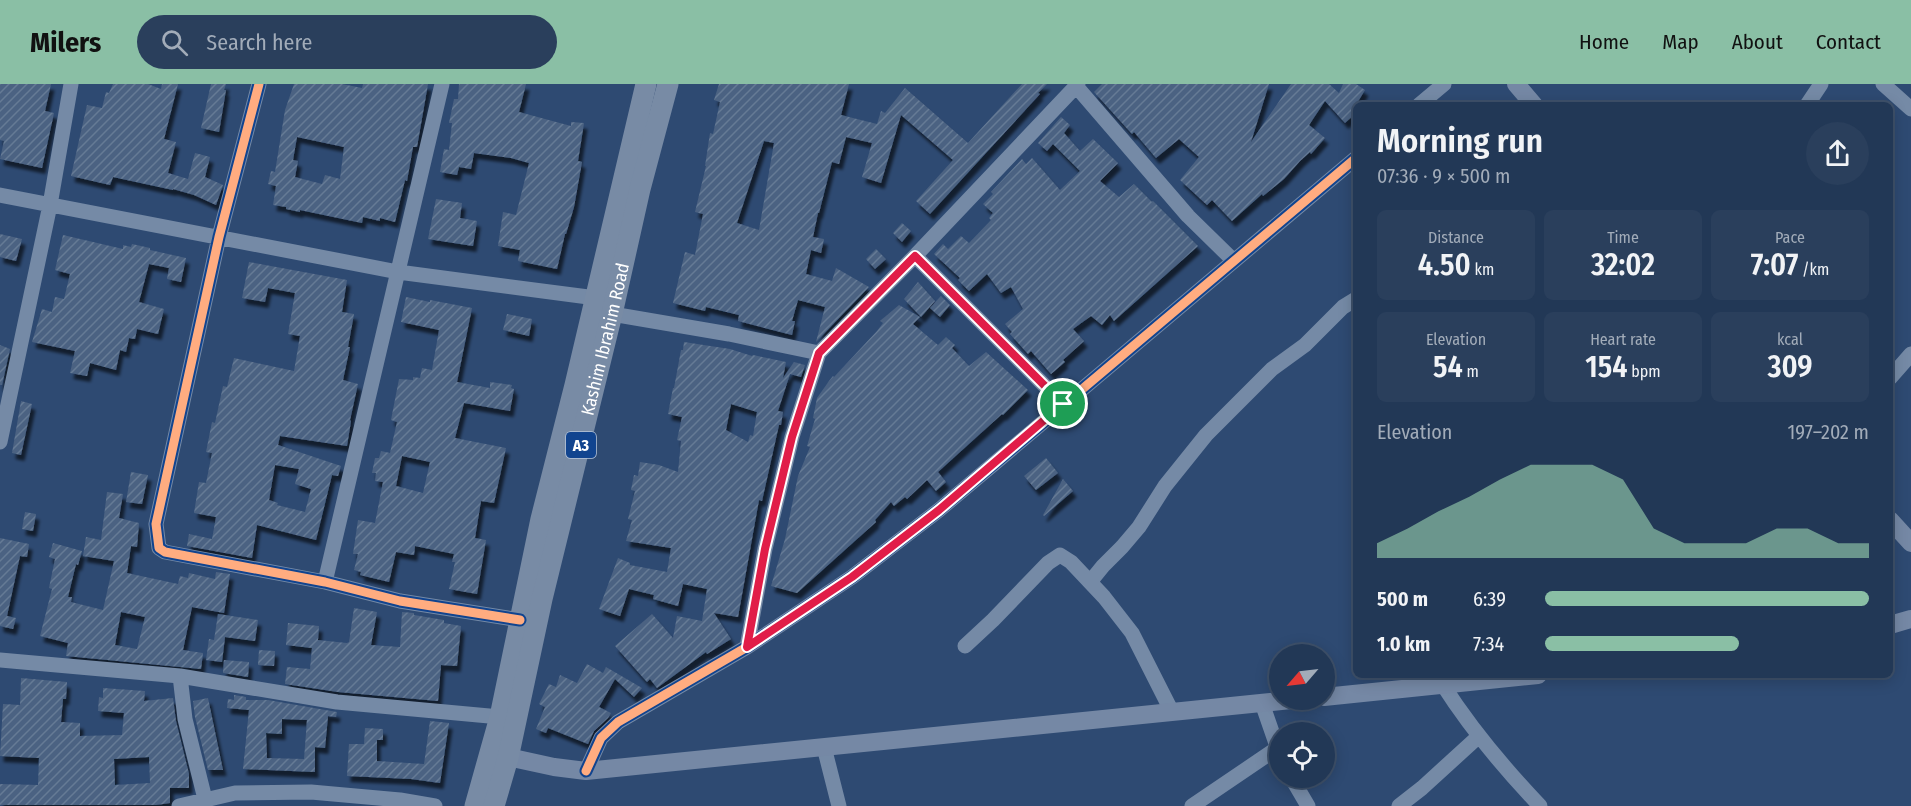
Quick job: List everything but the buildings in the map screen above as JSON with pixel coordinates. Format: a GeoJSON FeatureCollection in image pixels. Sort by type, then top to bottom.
{"type":"FeatureCollection","features":[{"type":"Feature","properties":{"kind":"highway","name":"Kashim Ibrahim Road"},"geometry":{"type":"LineString","coordinates":[[494,806],[500,717],[541,519],[646,84]]}},
{"type":"Feature","properties":{"kind":"highway","name":"Kashim Ibrahim Road"},"geometry":{"type":"LineString","coordinates":[[475,806],[499,755],[542,599],[612,314],[640,189],[668,84]]}},
{"type":"Feature","properties":{"kind":"main road"},"geometry":{"type":"LineString","coordinates":[[1516,84],[1531,102]]}},
{"type":"Feature","properties":{"kind":"main road"},"geometry":{"type":"LineString","coordinates":[[1893,523],[1911,543]]}},
{"type":"Feature","properties":{"kind":"main road"},"geometry":{"type":"LineString","coordinates":[[1335,696],[1510,678]]}},
{"type":"Feature","properties":{"kind":"main road"},"geometry":{"type":"LineString","coordinates":[[499,755],[554,767],[586,771],[1269,702]]}},
{"type":"Feature","properties":{"kind":"street"},"geometry":{"type":"LineString","coordinates":[[0,442],[51,204],[71,84]]}},
{"type":"Feature","properties":{"kind":"street"},"geometry":{"type":"LineString","coordinates":[[259,84],[219,237],[156,524],[159,548],[165,552],[325,582],[400,601],[520,620]]}},
{"type":"Feature","properties":{"kind":"street"},"geometry":{"type":"LineString","coordinates":[[325,582],[442,84]]}},
{"type":"Feature","properties":{"kind":"street"},"geometry":{"type":"LineString","coordinates":[[1423,102],[1444,84]]}},
{"type":"Feature","properties":{"kind":"street"},"geometry":{"type":"LineString","coordinates":[[1809,102],[1821,84]]}},
{"type":"Feature","properties":{"kind":"street"},"geometry":{"type":"LineString","coordinates":[[1883,84],[1911,109]]}},
{"type":"Feature","properties":{"kind":"street"},"geometry":{"type":"LineString","coordinates":[[747,647],[765,549],[792,437],[819,353],[915,256],[1077,85],[1188,216],[1234,261]]}},
{"type":"Feature","properties":{"kind":"street"},"geometry":{"type":"LineString","coordinates":[[586,771],[601,738],[618,722],[747,647],[852,577],[939,510],[1353,161]]}},
{"type":"Feature","properties":{"kind":"street"},"geometry":{"type":"LineString","coordinates":[[0,195],[398,272],[596,298]]}},
{"type":"Feature","properties":{"kind":"street"},"geometry":{"type":"LineString","coordinates":[[915,256],[1063,404]]}},
{"type":"Feature","properties":{"kind":"street"},"geometry":{"type":"LineString","coordinates":[[1090,582],[1139,527],[1165,486],[1206,435],[1272,369],[1305,345],[1343,307],[1353,301]]}},
{"type":"Feature","properties":{"kind":"street"},"geometry":{"type":"LineString","coordinates":[[612,314],[729,334],[819,353]]}},
{"type":"Feature","properties":{"kind":"street"},"geometry":{"type":"LineString","coordinates":[[1893,375],[1911,354]]}},
{"type":"Feature","properties":{"kind":"street"},"geometry":{"type":"LineString","coordinates":[[965,646],[1048,563],[1060,555],[1071,562],[1104,597],[1132,633],[1172,712]]}},
{"type":"Feature","properties":{"kind":"street"},"geometry":{"type":"LineString","coordinates":[[0,660],[180,676],[337,702],[500,717]]}},
{"type":"Feature","properties":{"kind":"street"},"geometry":{"type":"LineString","coordinates":[[180,676],[185,719],[205,799]]}},
{"type":"Feature","properties":{"kind":"street"},"geometry":{"type":"LineString","coordinates":[[1443,685],[1462,714],[1507,771],[1540,806]]}},
{"type":"Feature","properties":{"kind":"street"},"geometry":{"type":"LineString","coordinates":[[1262,703],[1269,724]]}},
{"type":"Feature","properties":{"kind":"street"},"geometry":{"type":"LineString","coordinates":[[1399,806],[1479,736]]}},
{"type":"Feature","properties":{"kind":"street"},"geometry":{"type":"LineString","coordinates":[[824,747],[839,806]]}},
{"type":"Feature","properties":{"kind":"street"},"geometry":{"type":"LineString","coordinates":[[1192,806],[1269,758]]}},
{"type":"Feature","properties":{"kind":"street"},"geometry":{"type":"LineString","coordinates":[[1298,788],[1308,806]]}},
{"type":"Feature","properties":{"kind":"street"},"geometry":{"type":"LineString","coordinates":[[179,806],[236,793],[311,792],[400,800],[435,806]]}},
{"type":"Feature","properties":{"kind":"cycle path"},"geometry":{"type":"LineString","coordinates":[[259,84],[219,237],[156,524],[159,548],[165,552],[325,582],[400,601],[520,620]]}},
{"type":"Feature","properties":{"kind":"cycle path"},"geometry":{"type":"LineString","coordinates":[[586,771],[601,738],[618,722],[747,647],[852,577],[939,510],[1353,161]]}},
{"type":"Feature","properties":{"kind":"route"},"geometry":{"type":"LineString","coordinates":[[915,256],[1063,404],[939,510],[852,577],[747,647],[765,549],[792,437],[819,353],[915,256]]}}]}
